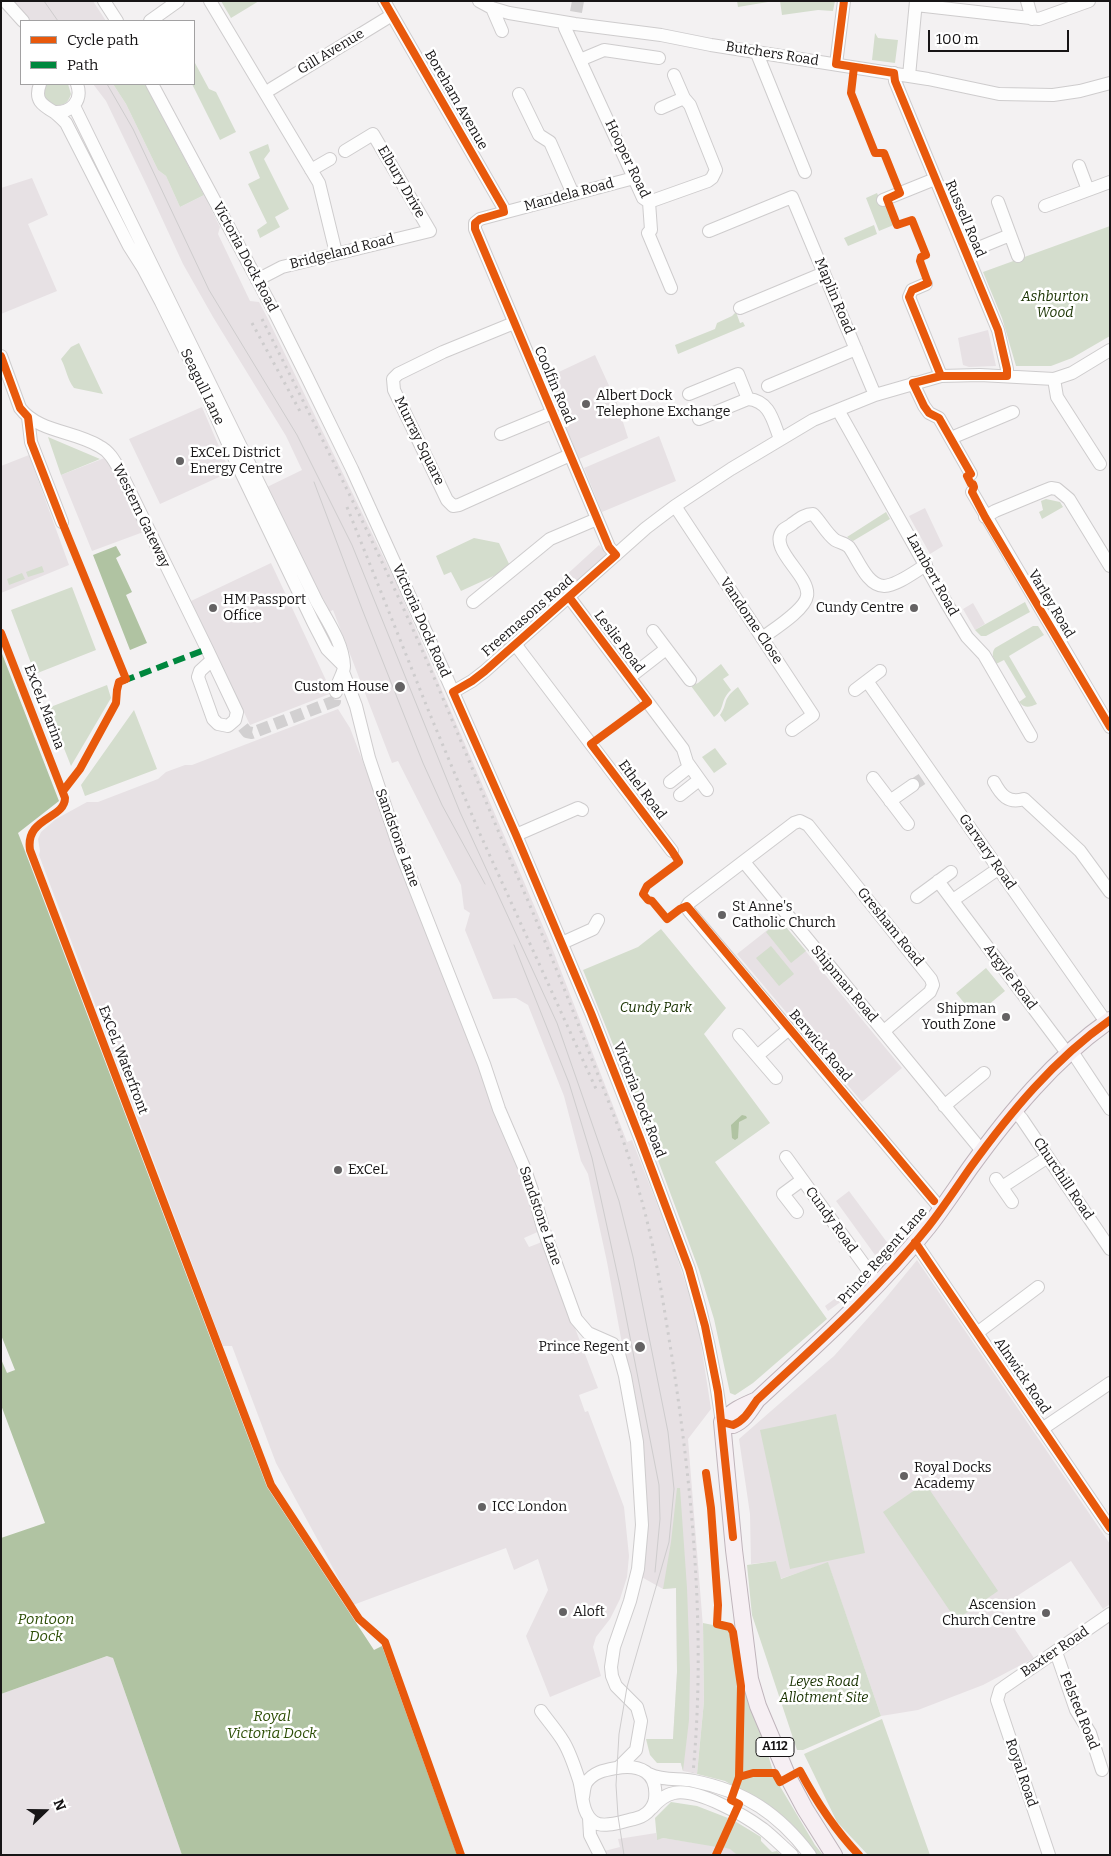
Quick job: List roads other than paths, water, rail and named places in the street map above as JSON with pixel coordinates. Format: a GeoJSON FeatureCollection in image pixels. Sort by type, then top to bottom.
{"type":"FeatureCollection","features":[{"type":"Feature","properties":{"kind":"main road","name":"Prince Regent Lane"},"geometry":{"type":"LineString","coordinates":[[722,1422],[740,1406],[757,1400],[878,1284],[915,1242],[982,1151],[1015,1111],[1069,1052],[1108,1021]]}},
{"type":"Feature","properties":{"kind":"main road","name":"Victoria Dock Road"},"geometry":{"type":"LineString","coordinates":[[722,1422],[734,1550],[750,1678],[758,1706],[792,1785],[834,1855]]}},
{"type":"Feature","properties":{"kind":"street"},"geometry":{"type":"LineString","coordinates":[[5,1],[22,20]]}},
{"type":"Feature","properties":{"kind":"street"},"geometry":{"type":"LineString","coordinates":[[104,1],[116,20]]}},
{"type":"Feature","properties":{"kind":"street"},"geometry":{"type":"LineString","coordinates":[[151,20],[178,1]]}},
{"type":"Feature","properties":{"kind":"street"},"geometry":{"type":"LineString","coordinates":[[210,1],[319,182],[336,253]]}},
{"type":"Feature","properties":{"kind":"street","name":"Boreham Avenue"},"geometry":{"type":"LineString","coordinates":[[384,1],[503,207],[504,212]]}},
{"type":"Feature","properties":{"kind":"street","name":"Butchers Road"},"geometry":{"type":"LineString","coordinates":[[479,1],[492,8],[909,76],[990,93],[1033,96],[1080,91],[1110,83]]}},
{"type":"Feature","properties":{"kind":"street"},"geometry":{"type":"LineString","coordinates":[[836,64],[844,1]]}},
{"type":"Feature","properties":{"kind":"street"},"geometry":{"type":"LineString","coordinates":[[1027,1],[1032,19]]}},
{"type":"Feature","properties":{"kind":"street"},"geometry":{"type":"LineString","coordinates":[[909,76],[916,3],[1039,19],[1089,1]]}},
{"type":"Feature","properties":{"kind":"street"},"geometry":{"type":"LineString","coordinates":[[492,8],[502,31]]}},
{"type":"Feature","properties":{"kind":"street","name":"Gill Avenue"},"geometry":{"type":"LineString","coordinates":[[271,89],[392,15]]}},
{"type":"Feature","properties":{"kind":"street","name":"Hooper Road"},"geometry":{"type":"LineString","coordinates":[[572,20],[565,28],[643,198],[649,202],[650,230],[648,233],[671,288]]}},
{"type":"Feature","properties":{"kind":"street"},"geometry":{"type":"LineString","coordinates":[[580,60],[604,50],[659,58]]}},
{"type":"Feature","properties":{"kind":"street"},"geometry":{"type":"LineString","coordinates":[[756,51],[794,161],[805,172]]}},
{"type":"Feature","properties":{"kind":"street","name":"Russell Road"},"geometry":{"type":"LineString","coordinates":[[894,74],[894,79],[998,330],[1007,376]]}},
{"type":"Feature","properties":{"kind":"street"},"geometry":{"type":"LineString","coordinates":[[649,202],[708,180],[714,175],[714,164],[690,105],[684,98],[674,75]]}},
{"type":"Feature","properties":{"kind":"street","name":"Seagull Lane"},"geometry":{"type":"LineString","coordinates":[[40,85],[39,100],[42,105],[54,112],[66,123],[129,246],[143,268],[222,426],[312,622],[327,649],[343,669]]}},
{"type":"Feature","properties":{"kind":"street"},"geometry":{"type":"LineString","coordinates":[[54,112],[61,112],[74,106],[79,94],[77,85]]}},
{"type":"Feature","properties":{"kind":"street","name":"Victoria Dock Road"},"geometry":{"type":"LineString","coordinates":[[153,85],[257,280],[352,469],[453,692],[562,943],[611,1062],[689,1269],[710,1346],[722,1422]]}},
{"type":"Feature","properties":{"kind":"street"},"geometry":{"type":"LineString","coordinates":[[519,94],[539,135],[550,142],[573,194]]}},
{"type":"Feature","properties":{"kind":"street"},"geometry":{"type":"LineString","coordinates":[[661,108],[684,98]]}},
{"type":"Feature","properties":{"kind":"street","name":"Seagull Lane"},"geometry":{"type":"LineString","coordinates":[[74,106],[317,602],[338,640],[343,669]]}},
{"type":"Feature","properties":{"kind":"street","name":"Elbury Drive"},"geometry":{"type":"LineString","coordinates":[[345,151],[373,134],[430,231]]}},
{"type":"Feature","properties":{"kind":"street"},"geometry":{"type":"LineString","coordinates":[[311,170],[330,159]]}},
{"type":"Feature","properties":{"kind":"street"},"geometry":{"type":"LineString","coordinates":[[1079,166],[1088,190]]}},
{"type":"Feature","properties":{"kind":"street","name":"Mandela Road"},"geometry":{"type":"LineString","coordinates":[[475,222],[504,212],[634,178]]}},
{"type":"Feature","properties":{"kind":"street"},"geometry":{"type":"LineString","coordinates":[[883,200],[935,179]]}},
{"type":"Feature","properties":{"kind":"street"},"geometry":{"type":"LineString","coordinates":[[1045,206],[1110,182]]}},
{"type":"Feature","properties":{"kind":"street","name":"Maplin Road"},"geometry":{"type":"LineString","coordinates":[[709,231],[792,197],[875,396]]}},
{"type":"Feature","properties":{"kind":"street"},"geometry":{"type":"LineString","coordinates":[[998,202],[1018,256]]}},
{"type":"Feature","properties":{"kind":"street","name":"Coolfin Road"},"geometry":{"type":"LineString","coordinates":[[475,222],[476,229],[552,413],[609,547],[616,555]]}},
{"type":"Feature","properties":{"kind":"street","name":"Bridgeland Road"},"geometry":{"type":"LineString","coordinates":[[257,280],[282,268],[430,231]]}},
{"type":"Feature","properties":{"kind":"street"},"geometry":{"type":"LineString","coordinates":[[966,253],[1010,235]]}},
{"type":"Feature","properties":{"kind":"street"},"geometry":{"type":"LineString","coordinates":[[740,308],[824,273]]}},
{"type":"Feature","properties":{"kind":"street"},"geometry":{"type":"LineString","coordinates":[[926,284],[912,290],[909,296],[941,376]]}},
{"type":"Feature","properties":{"kind":"street","name":"Murray Square"},"geometry":{"type":"LineString","coordinates":[[514,323],[443,352],[398,374],[393,379],[394,390],[447,500],[453,506],[570,455]]}},
{"type":"Feature","properties":{"kind":"street"},"geometry":{"type":"LineString","coordinates":[[768,386],[856,349]]}},
{"type":"Feature","properties":{"kind":"street","name":"Freemasons Road"},"geometry":{"type":"LineString","coordinates":[[453,692],[472,681],[675,506],[813,420],[875,396],[941,376],[1007,376],[1054,379],[1072,373],[1110,350]]}},
{"type":"Feature","properties":{"kind":"street"},"geometry":{"type":"LineString","coordinates":[[1,356],[20,408],[28,417],[31,442],[62,522]]}},
{"type":"Feature","properties":{"kind":"street"},"geometry":{"type":"LineString","coordinates":[[689,394],[738,374],[748,399]]}},
{"type":"Feature","properties":{"kind":"street"},"geometry":{"type":"LineString","coordinates":[[1054,379],[1057,397],[1100,464]]}},
{"type":"Feature","properties":{"kind":"street"},"geometry":{"type":"LineString","coordinates":[[913,383],[929,413],[939,418],[971,474]]}},
{"type":"Feature","properties":{"kind":"street"},"geometry":{"type":"LineString","coordinates":[[699,419],[748,399],[756,400],[768,408],[780,439]]}},
{"type":"Feature","properties":{"kind":"street","name":"Lambert Road"},"geometry":{"type":"LineString","coordinates":[[838,410],[967,637],[984,655],[1031,736]]}},
{"type":"Feature","properties":{"kind":"street"},"geometry":{"type":"LineString","coordinates":[[951,438],[1013,412]]}},
{"type":"Feature","properties":{"kind":"street","name":"Coolfin Road"},"geometry":{"type":"LineString","coordinates":[[501,434],[552,413]]}},
{"type":"Feature","properties":{"kind":"street","name":"Western Gateway"},"geometry":{"type":"LineString","coordinates":[[28,417],[38,423],[99,446],[110,455],[119,469],[243,728]]}},
{"type":"Feature","properties":{"kind":"street"},"geometry":{"type":"LineString","coordinates":[[985,517],[994,511],[1051,488],[1057,489],[1069,499],[1110,566]]}},
{"type":"Feature","properties":{"kind":"street","name":"Varley Road"},"geometry":{"type":"LineString","coordinates":[[972,492],[1110,728]]}},
{"type":"Feature","properties":{"kind":"street","name":"Vandome Close"},"geometry":{"type":"LineString","coordinates":[[675,506],[813,715],[792,730]]}},
{"type":"Feature","properties":{"kind":"street"},"geometry":{"type":"LineString","coordinates":[[762,638],[805,604],[808,594],[805,584],[780,546],[780,538],[782,531],[808,514],[813,514],[818,518],[826,532],[837,541],[847,545],[872,581],[883,586],[893,583],[926,565]]}},
{"type":"Feature","properties":{"kind":"street"},"geometry":{"type":"LineString","coordinates":[[473,602],[550,539],[597,519]]}},
{"type":"Feature","properties":{"kind":"street","name":"Leslie Road"},"geometry":{"type":"LineString","coordinates":[[569,597],[683,749],[689,767],[703,785],[680,795]]}},
{"type":"Feature","properties":{"kind":"street"},"geometry":{"type":"LineString","coordinates":[[653,630],[690,680]]}},
{"type":"Feature","properties":{"kind":"street","name":"Ethel Road"},"geometry":{"type":"LineString","coordinates":[[515,644],[672,851]]}},
{"type":"Feature","properties":{"kind":"street"},"geometry":{"type":"LineString","coordinates":[[630,677],[666,649]]}},
{"type":"Feature","properties":{"kind":"street"},"geometry":{"type":"LineString","coordinates":[[212,660],[200,671],[198,677],[213,719],[218,724],[228,726],[235,720],[237,712]]}},
{"type":"Feature","properties":{"kind":"street"},"geometry":{"type":"LineString","coordinates":[[336,692],[336,683],[343,669]]}},
{"type":"Feature","properties":{"kind":"street","name":"Sandstone Lane"},"geometry":{"type":"LineString","coordinates":[[343,669],[356,706],[369,758],[401,853],[484,1064],[499,1110],[524,1168],[576,1320],[588,1333],[613,1344],[619,1354],[633,1414],[637,1442],[642,1524],[638,1568],[630,1601],[614,1647],[611,1667],[616,1686],[637,1707],[640,1713],[641,1721],[636,1750],[646,1772]]}},
{"type":"Feature","properties":{"kind":"street"},"geometry":{"type":"LineString","coordinates":[[855,690],[880,671]]}},
{"type":"Feature","properties":{"kind":"street","name":"Garvary Road"},"geometry":{"type":"LineString","coordinates":[[867,681],[922,779],[998,869],[1108,1021]]}},
{"type":"Feature","properties":{"kind":"street"},"geometry":{"type":"LineString","coordinates":[[670,782],[689,767]]}},
{"type":"Feature","properties":{"kind":"street"},"geometry":{"type":"LineString","coordinates":[[874,778],[908,824]]}},
{"type":"Feature","properties":{"kind":"street"},"geometry":{"type":"LineString","coordinates":[[890,801],[922,779]]}},
{"type":"Feature","properties":{"kind":"street"},"geometry":{"type":"LineString","coordinates":[[994,782],[1007,799],[1018,801],[1024,799],[1070,840],[1110,892]]}},
{"type":"Feature","properties":{"kind":"street"},"geometry":{"type":"LineString","coordinates":[[516,836],[578,808],[582,810]]}},
{"type":"Feature","properties":{"kind":"street","name":"Gresham Road"},"geometry":{"type":"LineString","coordinates":[[744,862],[794,822],[800,821],[808,825],[931,979],[933,985],[930,992],[884,1031]]}},
{"type":"Feature","properties":{"kind":"street","name":"Berwick Road"},"geometry":{"type":"LineString","coordinates":[[744,862],[687,906],[941,1209]]}},
{"type":"Feature","properties":{"kind":"street","name":"Shipman Road"},"geometry":{"type":"LineString","coordinates":[[744,862],[982,1151]]}},
{"type":"Feature","properties":{"kind":"street"},"geometry":{"type":"LineString","coordinates":[[953,900],[998,869]]}},
{"type":"Feature","properties":{"kind":"street"},"geometry":{"type":"LineString","coordinates":[[916,896],[951,872]]}},
{"type":"Feature","properties":{"kind":"street","name":"Argyle Road"},"geometry":{"type":"LineString","coordinates":[[938,881],[1110,1108]]}},
{"type":"Feature","properties":{"kind":"street"},"geometry":{"type":"LineString","coordinates":[[562,943],[592,929],[598,920]]}},
{"type":"Feature","properties":{"kind":"street","name":"Berwick Road"},"geometry":{"type":"LineString","coordinates":[[757,1056],[789,1029]]}},
{"type":"Feature","properties":{"kind":"street"},"geometry":{"type":"LineString","coordinates":[[739,1035],[776,1078]]}},
{"type":"Feature","properties":{"kind":"street"},"geometry":{"type":"LineString","coordinates":[[944,1106],[984,1073]]}},
{"type":"Feature","properties":{"kind":"street","name":"Churchill Road"},"geometry":{"type":"LineString","coordinates":[[1015,1111],[1110,1249]]}},
{"type":"Feature","properties":{"kind":"street","name":"Cundy Road"},"geometry":{"type":"LineString","coordinates":[[786,1157],[878,1284]]}},
{"type":"Feature","properties":{"kind":"street"},"geometry":{"type":"LineString","coordinates":[[1012,1202],[999,1183],[1048,1157]]}},
{"type":"Feature","properties":{"kind":"street","name":"Cundy Road"},"geometry":{"type":"LineString","coordinates":[[797,1212],[783,1194],[802,1180]]}},
{"type":"Feature","properties":{"kind":"street","name":"Alnwick Road"},"geometry":{"type":"LineString","coordinates":[[915,1242],[1109,1525]]}},
{"type":"Feature","properties":{"kind":"street","name":"Alnwick Road"},"geometry":{"type":"LineString","coordinates":[[977,1333],[1038,1287]]}},
{"type":"Feature","properties":{"kind":"street","name":"Alnwick Road"},"geometry":{"type":"LineString","coordinates":[[1042,1428],[1106,1385],[1110,1399]]}},
{"type":"Feature","properties":{"kind":"street","name":"Baxter Road"},"geometry":{"type":"LineString","coordinates":[[1000,1690],[1110,1614]]}},
{"type":"Feature","properties":{"kind":"street","name":"Felsted Road"},"geometry":{"type":"LineString","coordinates":[[1056,1652],[1076,1710],[1090,1733],[1102,1770]]}},
{"type":"Feature","properties":{"kind":"street","name":"Royal Road"},"geometry":{"type":"LineString","coordinates":[[1000,1690],[997,1700],[1049,1855]]}},
{"type":"Feature","properties":{"kind":"street"},"geometry":{"type":"LineString","coordinates":[[541,1711],[564,1742],[579,1780],[584,1809],[594,1823],[607,1824],[639,1818],[666,1796],[686,1793],[696,1795],[740,1815],[763,1829],[792,1855]]}},
{"type":"Feature","properties":{"kind":"street"},"geometry":{"type":"LineString","coordinates":[[618,1768],[636,1750]]}},
{"type":"Feature","properties":{"kind":"street"},"geometry":{"type":"LineString","coordinates":[[583,1797],[585,1784],[590,1778],[601,1770],[618,1768],[635,1767],[662,1778],[705,1783],[747,1798],[778,1819],[795,1835],[810,1855]]}},
{"type":"Feature","properties":{"kind":"street"},"geometry":{"type":"LineString","coordinates":[[646,1772],[655,1790],[655,1801],[652,1808]]}},
{"type":"Feature","properties":{"kind":"street"},"geometry":{"type":"LineString","coordinates":[[589,1818],[593,1841],[600,1855]]}},
{"type":"Feature","properties":{"kind":"street"},"geometry":{"type":"LineString","coordinates":[[593,1841],[594,1835],[607,1824]]}},
{"type":"Feature","properties":{"kind":"water"},"geometry":{"type":"Polygon","coordinates":[[[116,546],[121,555],[116,558],[132,592],[126,595],[147,643],[130,650],[93,555],[116,546]]]}},
{"type":"Feature","properties":{"kind":"water","name":"Royal Victoria Dock"},"geometry":{"type":"Polygon","coordinates":[[[1,651],[59,801],[18,833],[267,1487],[374,1650],[382,1646],[457,1855],[182,1855],[113,1658],[107,1656],[1,1694],[1,1538],[45,1523],[1,1405],[1,651]]]}},
{"type":"Feature","properties":{"kind":"water"},"geometry":{"type":"Polygon","coordinates":[[[742,1115],[747,1118],[739,1122],[738,1138],[735,1140],[732,1138],[731,1125],[742,1115]]]}},
{"type":"Feature","properties":{"kind":"tunnel"},"geometry":{"type":"LineString","coordinates":[[576,12],[578,1]]}},
{"type":"Feature","properties":{"kind":"tunnel"},"geometry":{"type":"LineString","coordinates":[[243,727],[247,732],[252,733],[335,701],[336,692]]}},
{"type":"Feature","properties":{"kind":"tunnel"},"geometry":{"type":"LineString","coordinates":[[913,785],[922,779]]}},
{"type":"Feature","properties":{"kind":"tram line"},"geometry":{"type":"LineString","coordinates":[[44,1],[57,20]]}},
{"type":"Feature","properties":{"kind":"tram line"},"geometry":{"type":"LineString","coordinates":[[108,85],[133,129],[209,290],[297,435],[352,545],[460,812],[557,1023],[619,1201],[633,1257],[668,1432],[674,1489],[669,1542],[627,1687],[619,1734],[616,1785],[618,1816],[624,1855]]}},
{"type":"Feature","properties":{"kind":"tram line"},"geometry":{"type":"LineString","coordinates":[[314,482],[423,763],[442,805],[485,884]]}},
{"type":"Feature","properties":{"kind":"tram line"},"geometry":{"type":"LineString","coordinates":[[514,945],[569,1083],[592,1158],[620,1286],[659,1485],[660,1519],[655,1572]]}},
{"type":"Feature","properties":{"kind":"railway"},"geometry":{"type":"LineString","coordinates":[[262,319],[333,460],[430,669],[562,982],[634,1173],[650,1232],[662,1295],[686,1461],[698,1617],[697,1721],[693,1773]]}},
{"type":"Feature","properties":{"kind":"railway"},"geometry":{"type":"LineString","coordinates":[[252,323],[302,415]]}},
{"type":"Feature","properties":{"kind":"railway"},"geometry":{"type":"LineString","coordinates":[[347,507],[480,834],[597,1091]]}},
{"type":"Feature","properties":{"kind":"place","name":"Albert Dock Telephone Exchange"},"geometry":{"type":"Point","coordinates":[586,404]}},
{"type":"Feature","properties":{"kind":"place","name":"ExCeL District Energy Centre"},"geometry":{"type":"Point","coordinates":[180,461]}},
{"type":"Feature","properties":{"kind":"place","name":"HM Passport Office"},"geometry":{"type":"Point","coordinates":[213,608]}},
{"type":"Feature","properties":{"kind":"place","name":"Cundy Centre"},"geometry":{"type":"Point","coordinates":[914,608]}},
{"type":"Feature","properties":{"kind":"place","name":"Custom House"},"geometry":{"type":"Point","coordinates":[400,687]}},
{"type":"Feature","properties":{"kind":"place","name":"St Anne's Catholic Church"},"geometry":{"type":"Point","coordinates":[722,915]}},
{"type":"Feature","properties":{"kind":"place","name":"Shipman Youth Zone"},"geometry":{"type":"Point","coordinates":[1006,1017]}},
{"type":"Feature","properties":{"kind":"place","name":"ExCeL"},"geometry":{"type":"Point","coordinates":[338,1170]}},
{"type":"Feature","properties":{"kind":"place","name":"Prince Regent"},"geometry":{"type":"Point","coordinates":[640,1347]}},
{"type":"Feature","properties":{"kind":"place","name":"Royal Docks Academy"},"geometry":{"type":"Point","coordinates":[904,1476]}},
{"type":"Feature","properties":{"kind":"place","name":"ICC London"},"geometry":{"type":"Point","coordinates":[482,1507]}},
{"type":"Feature","properties":{"kind":"place","name":"Aloft"},"geometry":{"type":"Point","coordinates":[563,1612]}},
{"type":"Feature","properties":{"kind":"place","name":"Ascension Church Centre"},"geometry":{"type":"Point","coordinates":[1046,1613]}},
{"type":"Feature","properties":{"kind":"park label","name":"Ashburton Wood"},"geometry":{"type":"Point","coordinates":[1055,306]}},
{"type":"Feature","properties":{"kind":"park label","name":"Cundy Park"},"geometry":{"type":"Point","coordinates":[656,1008]}},
{"type":"Feature","properties":{"kind":"park label","name":"Leyes Road Allotment Site"},"geometry":{"type":"Point","coordinates":[824,1690]}},
{"type":"Feature","properties":{"kind":"water label","name":"Pontoon Dock"},"geometry":{"type":"Point","coordinates":[46,1628]}}]}
